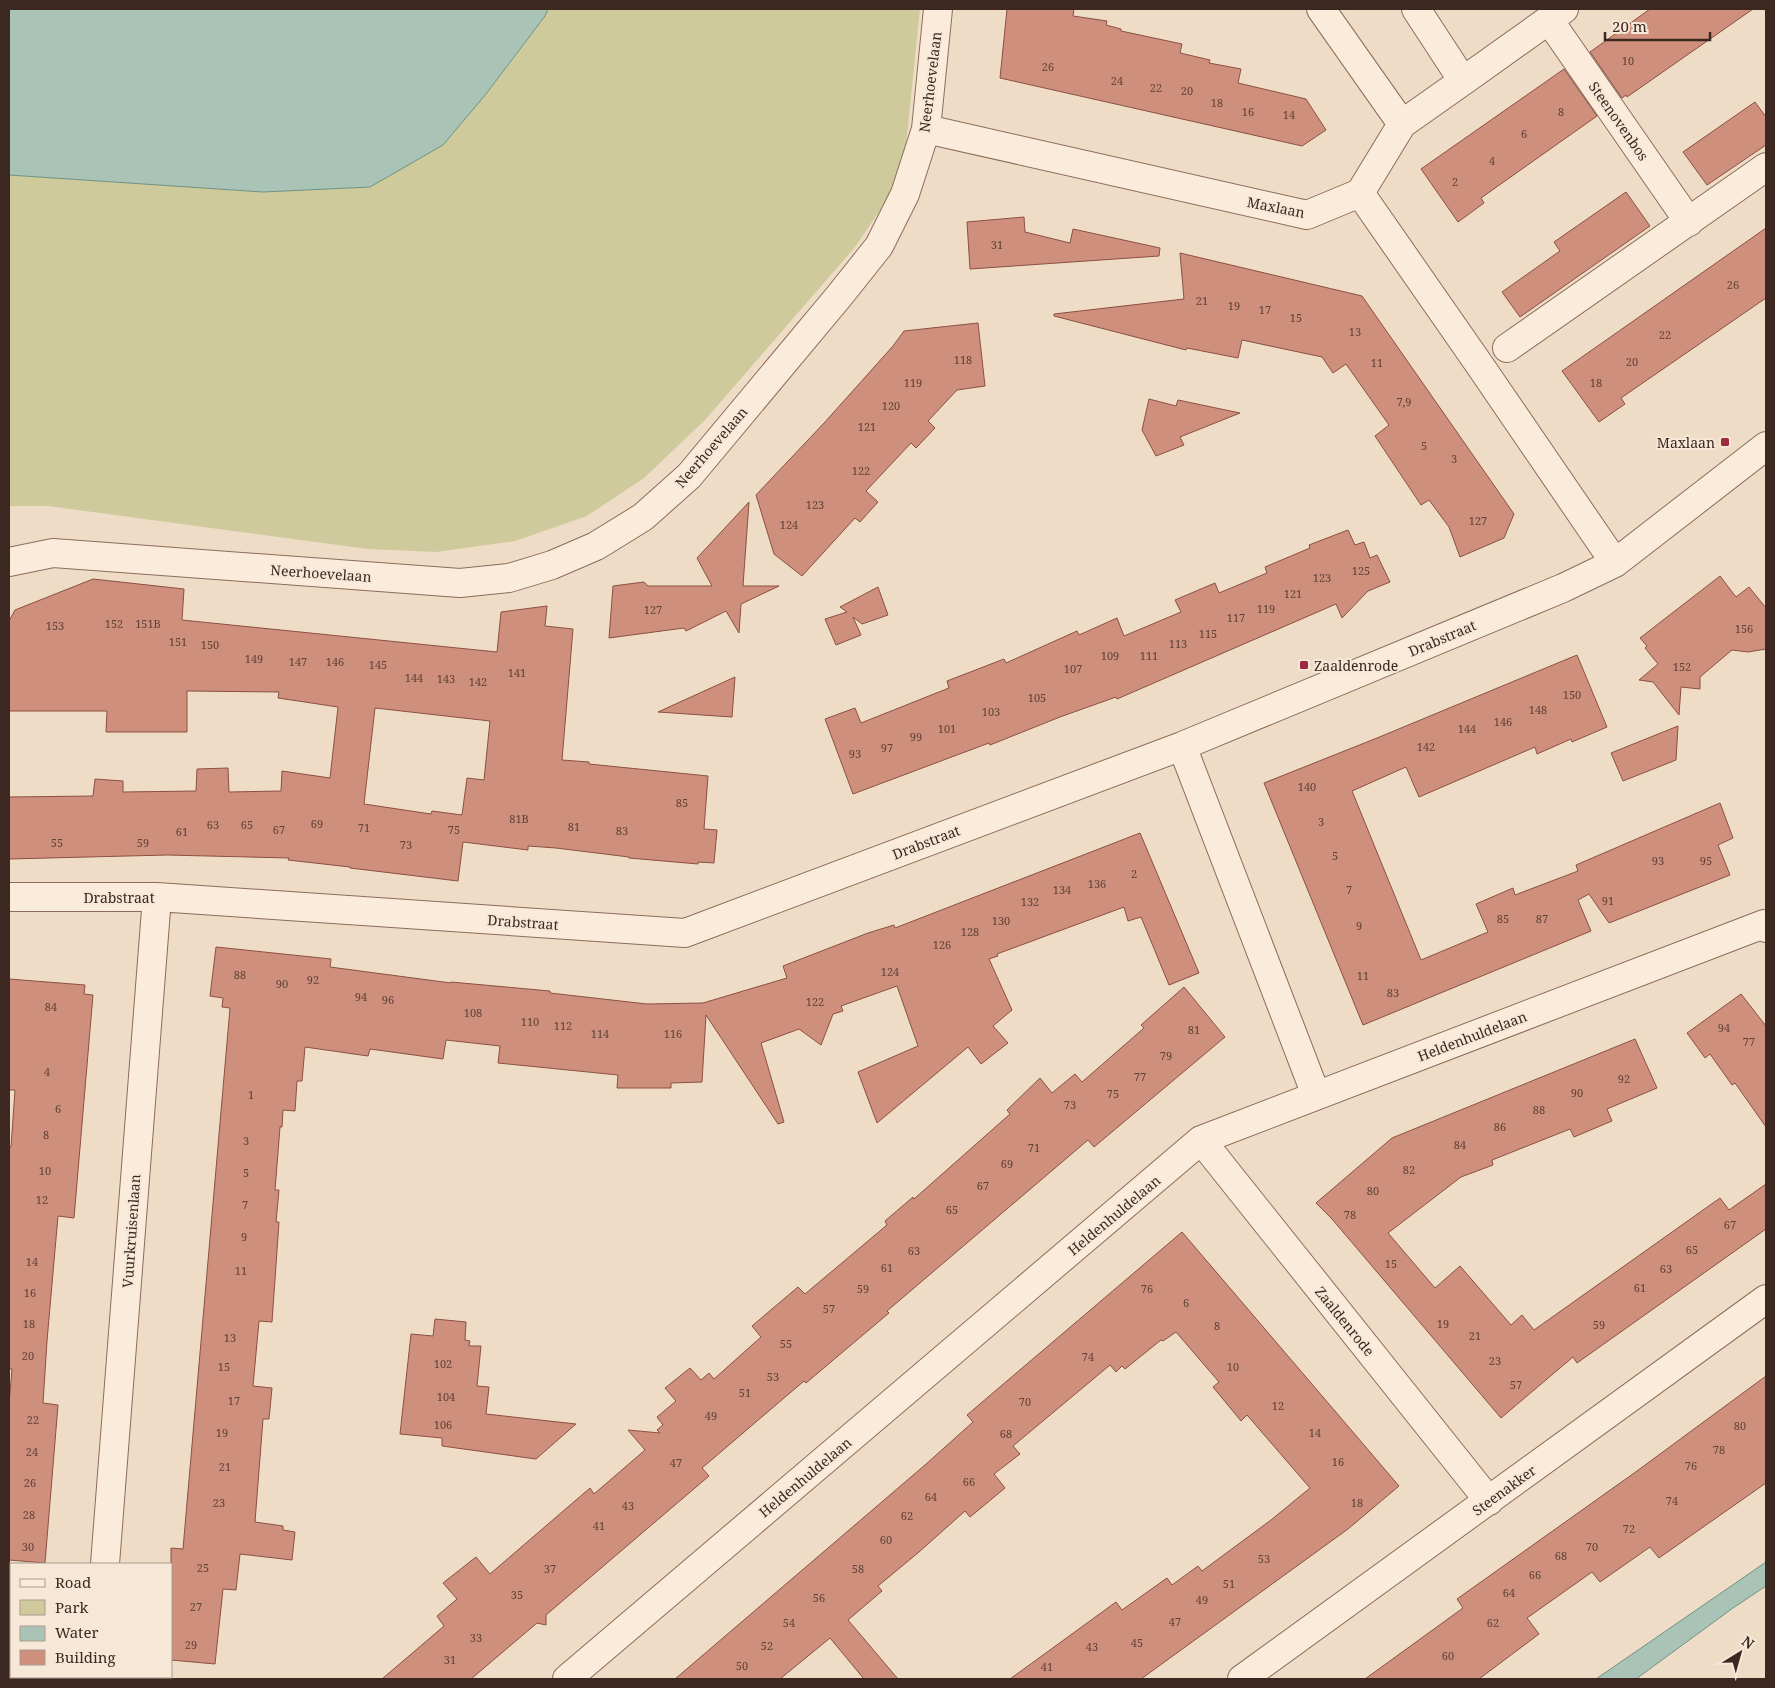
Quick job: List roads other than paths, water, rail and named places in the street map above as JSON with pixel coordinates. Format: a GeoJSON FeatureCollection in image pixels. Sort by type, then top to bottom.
{"type":"FeatureCollection","features":[{"type":"Feature","properties":{"kind":"street","name":"Neerhoevelaan"},"geometry":{"type":"LineString","coordinates":[[9,562],[53,553],[460,583],[509,578],[552,565],[596,546],[643,517],[689,476],[879,246],[905,194],[926,129],[938,9]]}},
{"type":"Feature","properties":{"kind":"street"},"geometry":{"type":"LineString","coordinates":[[1321,9],[1402,124]]}},
{"type":"Feature","properties":{"kind":"street"},"geometry":{"type":"LineString","coordinates":[[1416,9],[1463,81]]}},
{"type":"Feature","properties":{"kind":"street","name":"Steenovenbos"},"geometry":{"type":"LineString","coordinates":[[1360,193],[1402,124],[1557,14],[1689,222]]}},
{"type":"Feature","properties":{"kind":"street","name":"Maxlaan"},"geometry":{"type":"LineString","coordinates":[[926,129],[1307,215],[1360,193]]}},
{"type":"Feature","properties":{"kind":"street"},"geometry":{"type":"LineString","coordinates":[[1507,348],[1766,167]]}},
{"type":"Feature","properties":{"kind":"street"},"geometry":{"type":"LineString","coordinates":[[1360,193],[1482,366],[1615,563]]}},
{"type":"Feature","properties":{"kind":"street","name":"Drabstraat"},"geometry":{"type":"LineString","coordinates":[[9,897],[157,897],[684,933],[1182,746],[1563,588],[1615,563],[1766,446]]}},
{"type":"Feature","properties":{"kind":"street"},"geometry":{"type":"LineString","coordinates":[[1182,746],[1316,1095]]}},
{"type":"Feature","properties":{"kind":"street","name":"Vuurkruisenlaan"},"geometry":{"type":"LineString","coordinates":[[105,1563],[157,897]]}},
{"type":"Feature","properties":{"kind":"street","name":"Heldenhuldelaan"},"geometry":{"type":"LineString","coordinates":[[567,1679],[1201,1140],[1765,926]]}},
{"type":"Feature","properties":{"kind":"street","name":"Zaaldenrode"},"geometry":{"type":"LineString","coordinates":[[1201,1140],[1489,1501]]}},
{"type":"Feature","properties":{"kind":"street","name":"Steenakker"},"geometry":{"type":"LineString","coordinates":[[1242,1679],[1766,1299]]}},
{"type":"Feature","properties":{"kind":"water"},"geometry":{"type":"Polygon","coordinates":[[[9,9],[548,9],[545,16],[486,94],[443,145],[370,187],[263,192],[9,175],[9,9]]]}},
{"type":"Feature","properties":{"kind":"water"},"geometry":{"type":"Polygon","coordinates":[[[1766,1562],[1766,1586],[1636,1679],[1596,1679],[1766,1562]]]}},
{"type":"Feature","properties":{"kind":"place","name":"Maxlaan"},"geometry":{"type":"Point","coordinates":[1725,442]}},
{"type":"Feature","properties":{"kind":"place","name":"Zaaldenrode"},"geometry":{"type":"Point","coordinates":[1304,665]}}]}
